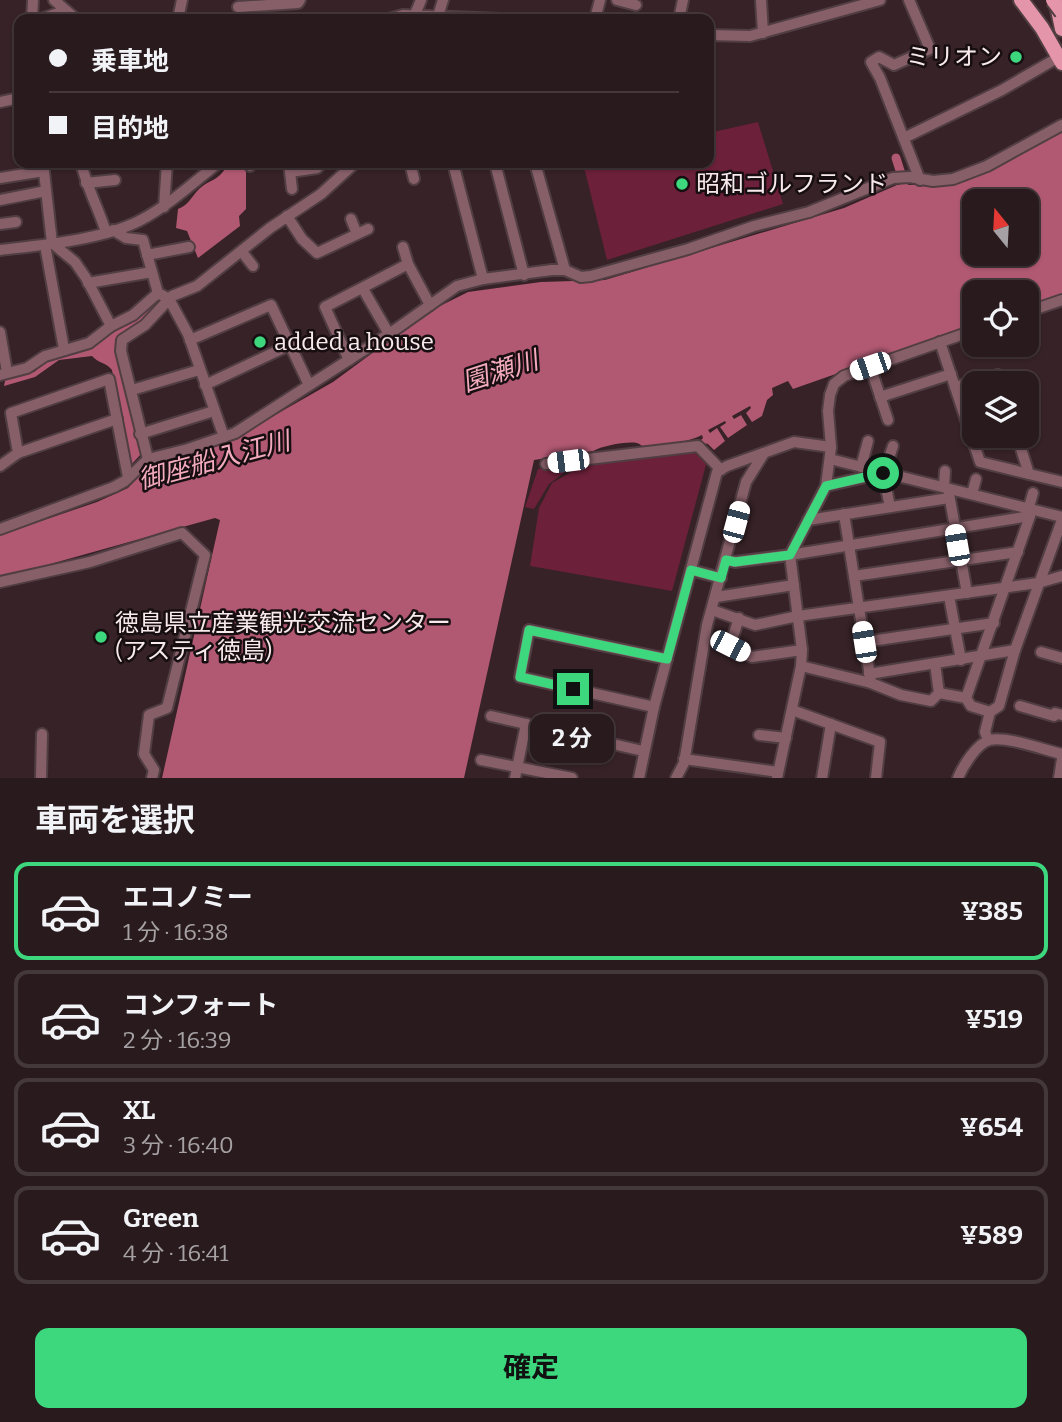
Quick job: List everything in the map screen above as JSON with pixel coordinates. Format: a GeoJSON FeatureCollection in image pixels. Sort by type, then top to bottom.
{"type":"FeatureCollection","features":[{"type":"Feature","properties":{"kind":"main road"},"geometry":{"type":"LineString","coordinates":[[1021,0],[1060,60]]}},
{"type":"Feature","properties":{"kind":"main road"},"geometry":{"type":"LineString","coordinates":[[1054,0],[1062,12]]}},
{"type":"Feature","properties":{"kind":"main road"},"geometry":{"type":"LineString","coordinates":[[1054,0],[1062,29]]}},
{"type":"Feature","properties":{"kind":"street"},"geometry":{"type":"LineString","coordinates":[[54,0],[68,14]]}},
{"type":"Feature","properties":{"kind":"street"},"geometry":{"type":"LineString","coordinates":[[238,4],[298,4],[300,0]]}},
{"type":"Feature","properties":{"kind":"street"},"geometry":{"type":"LineString","coordinates":[[617,0],[636,5]]}},
{"type":"Feature","properties":{"kind":"street"},"geometry":{"type":"LineString","coordinates":[[761,0],[763,33]]}},
{"type":"Feature","properties":{"kind":"street"},"geometry":{"type":"LineString","coordinates":[[714,36],[733,38],[763,33],[880,0]]}},
{"type":"Feature","properties":{"kind":"street"},"geometry":{"type":"LineString","coordinates":[[909,0],[930,50],[894,65],[879,57],[871,62],[904,138],[915,178]]}},
{"type":"Feature","properties":{"kind":"street"},"geometry":{"type":"LineString","coordinates":[[55,14],[64,11]]}},
{"type":"Feature","properties":{"kind":"street"},"geometry":{"type":"LineString","coordinates":[[904,138],[1060,60]]}},
{"type":"Feature","properties":{"kind":"street"},"geometry":{"type":"LineString","coordinates":[[0,529],[114,487],[147,459],[235,433],[389,334],[457,286],[482,279],[565,270],[581,276],[591,276],[808,212],[893,178],[953,179],[971,173],[1062,125]]}},
{"type":"Feature","properties":{"kind":"street"},"geometry":{"type":"LineString","coordinates":[[0,178],[40,168]]}},
{"type":"Feature","properties":{"kind":"street"},"geometry":{"type":"LineString","coordinates":[[44,168],[49,244],[64,349]]}},
{"type":"Feature","properties":{"kind":"street"},"geometry":{"type":"LineString","coordinates":[[82,168],[86,183],[109,231],[126,238],[143,240],[158,293],[169,299],[190,340],[224,437]]}},
{"type":"Feature","properties":{"kind":"street"},"geometry":{"type":"LineString","coordinates":[[164,206],[167,168]]}},
{"type":"Feature","properties":{"kind":"street"},"geometry":{"type":"LineString","coordinates":[[0,250],[49,244],[109,231],[136,222],[164,206],[212,168]]}},
{"type":"Feature","properties":{"kind":"street"},"geometry":{"type":"LineString","coordinates":[[289,168],[292,189]]}},
{"type":"Feature","properties":{"kind":"street"},"geometry":{"type":"LineString","coordinates":[[147,459],[121,342],[145,325],[172,296],[197,286],[287,216],[321,194],[350,168]]}},
{"type":"Feature","properties":{"kind":"street"},"geometry":{"type":"LineString","coordinates":[[411,168],[414,179]]}},
{"type":"Feature","properties":{"kind":"street"},"geometry":{"type":"LineString","coordinates":[[454,168],[482,279]]}},
{"type":"Feature","properties":{"kind":"street"},"geometry":{"type":"LineString","coordinates":[[496,168],[524,275]]}},
{"type":"Feature","properties":{"kind":"street"},"geometry":{"type":"LineString","coordinates":[[536,168],[565,270]]}},
{"type":"Feature","properties":{"kind":"street"},"geometry":{"type":"LineString","coordinates":[[86,183],[115,180]]}},
{"type":"Feature","properties":{"kind":"street"},"geometry":{"type":"LineString","coordinates":[[0,200],[46,191]]}},
{"type":"Feature","properties":{"kind":"street"},"geometry":{"type":"LineString","coordinates":[[287,216],[302,239],[317,253],[363,232],[351,219]]}},
{"type":"Feature","properties":{"kind":"street"},"geometry":{"type":"LineString","coordinates":[[0,224],[16,222]]}},
{"type":"Feature","properties":{"kind":"street"},"geometry":{"type":"LineString","coordinates":[[49,244],[75,262],[111,326]]}},
{"type":"Feature","properties":{"kind":"street"},"geometry":{"type":"LineString","coordinates":[[147,255],[189,247]]}},
{"type":"Feature","properties":{"kind":"street"},"geometry":{"type":"LineString","coordinates":[[403,247],[408,264],[430,305]]}},
{"type":"Feature","properties":{"kind":"street"},"geometry":{"type":"LineString","coordinates":[[242,251],[253,266]]}},
{"type":"Feature","properties":{"kind":"street"},"geometry":{"type":"LineString","coordinates":[[349,360],[325,307],[408,264]]}},
{"type":"Feature","properties":{"kind":"street"},"geometry":{"type":"LineString","coordinates":[[88,283],[152,272]]}},
{"type":"Feature","properties":{"kind":"street"},"geometry":{"type":"LineString","coordinates":[[363,289],[389,334]]}},
{"type":"Feature","properties":{"kind":"street"},"geometry":{"type":"LineString","coordinates":[[0,332],[4,374],[27,368],[45,356],[64,349],[89,343],[111,326],[133,315],[158,293]]}},
{"type":"Feature","properties":{"kind":"street"},"geometry":{"type":"LineString","coordinates":[[1039,308],[1062,300]]}},
{"type":"Feature","properties":{"kind":"street"},"geometry":{"type":"LineString","coordinates":[[190,340],[271,305],[309,386]]}},
{"type":"Feature","properties":{"kind":"street"},"geometry":{"type":"LineString","coordinates":[[684,759],[740,772],[777,775],[801,666],[802,650],[790,555],[826,486],[831,453],[828,411],[834,384],[844,376],[962,334]]}},
{"type":"Feature","properties":{"kind":"street"},"geometry":{"type":"LineString","coordinates":[[940,342],[962,402]]}},
{"type":"Feature","properties":{"kind":"street"},"geometry":{"type":"LineString","coordinates":[[205,385],[290,345]]}},
{"type":"Feature","properties":{"kind":"street"},"geometry":{"type":"LineString","coordinates":[[870,366],[888,420]]}},
{"type":"Feature","properties":{"kind":"street"},"geometry":{"type":"LineString","coordinates":[[132,390],[200,369]]}},
{"type":"Feature","properties":{"kind":"street"},"geometry":{"type":"LineString","coordinates":[[880,397],[951,374]]}},
{"type":"Feature","properties":{"kind":"street"},"geometry":{"type":"LineString","coordinates":[[18,453],[11,413],[109,379],[130,476]]}},
{"type":"Feature","properties":{"kind":"street"},"geometry":{"type":"LineString","coordinates":[[955,387],[962,385]]}},
{"type":"Feature","properties":{"kind":"street"},"geometry":{"type":"LineString","coordinates":[[140,434],[214,411]]}},
{"type":"Feature","properties":{"kind":"street"},"geometry":{"type":"LineString","coordinates":[[0,466],[18,453],[117,419]]}},
{"type":"Feature","properties":{"kind":"street"},"geometry":{"type":"LineString","coordinates":[[861,467],[867,441]]}},
{"type":"Feature","properties":{"kind":"street"},"geometry":{"type":"LineString","coordinates":[[639,778],[654,707],[717,472],[794,442],[831,453],[861,467],[947,491],[972,494],[1062,518],[1015,650],[999,706],[990,712],[985,732],[988,740]]}},
{"type":"Feature","properties":{"kind":"street"},"geometry":{"type":"LineString","coordinates":[[546,464],[698,446],[721,470]]}},
{"type":"Feature","properties":{"kind":"street"},"geometry":{"type":"LineString","coordinates":[[890,507],[884,473],[893,446]]}},
{"type":"Feature","properties":{"kind":"street"},"geometry":{"type":"LineString","coordinates":[[977,448],[980,462],[1062,482]]}},
{"type":"Feature","properties":{"kind":"street"},"geometry":{"type":"LineString","coordinates":[[1021,448],[1029,474]]}},
{"type":"Feature","properties":{"kind":"street"},"geometry":{"type":"LineString","coordinates":[[676,778],[684,759],[707,625],[746,482],[765,453]]}},
{"type":"Feature","properties":{"kind":"street"},"geometry":{"type":"LineString","coordinates":[[945,471],[967,593]]}},
{"type":"Feature","properties":{"kind":"street"},"geometry":{"type":"LineString","coordinates":[[826,486],[884,473]]}},
{"type":"Feature","properties":{"kind":"street"},"geometry":{"type":"LineString","coordinates":[[972,494],[976,479]]}},
{"type":"Feature","properties":{"kind":"street"},"geometry":{"type":"LineString","coordinates":[[808,520],[890,507],[947,491]]}},
{"type":"Feature","properties":{"kind":"street"},"geometry":{"type":"LineString","coordinates":[[966,698],[1018,552],[1033,494]]}},
{"type":"Feature","properties":{"kind":"street"},"geometry":{"type":"LineString","coordinates":[[726,560],[735,562],[790,555],[955,530],[1030,510]]}},
{"type":"Feature","properties":{"kind":"street"},"geometry":{"type":"LineString","coordinates":[[844,514],[870,678]]}},
{"type":"Feature","properties":{"kind":"street"},"geometry":{"type":"LineString","coordinates":[[0,582],[90,562],[182,533],[205,555],[167,708],[149,715],[144,754],[153,770],[152,778]]}},
{"type":"Feature","properties":{"kind":"street"},"geometry":{"type":"LineString","coordinates":[[854,576],[1018,552]]}},
{"type":"Feature","properties":{"kind":"street"},"geometry":{"type":"LineString","coordinates":[[691,570],[721,578]]}},
{"type":"Feature","properties":{"kind":"street"},"geometry":{"type":"LineString","coordinates":[[712,610],[755,625],[798,616],[1038,583],[1062,576]]}},
{"type":"Feature","properties":{"kind":"street"},"geometry":{"type":"LineString","coordinates":[[716,597],[794,585]]}},
{"type":"Feature","properties":{"kind":"street"},"geometry":{"type":"LineString","coordinates":[[949,596],[961,660]]}},
{"type":"Feature","properties":{"kind":"street"},"geometry":{"type":"LineString","coordinates":[[739,618],[730,646],[752,657],[802,650]]}},
{"type":"Feature","properties":{"kind":"street"},"geometry":{"type":"LineString","coordinates":[[864,642],[994,623]]}},
{"type":"Feature","properties":{"kind":"street"},"geometry":{"type":"LineString","coordinates":[[654,707],[520,677],[529,630],[667,659]]}},
{"type":"Feature","properties":{"kind":"street"},"geometry":{"type":"LineString","coordinates":[[870,678],[1015,650]]}},
{"type":"Feature","properties":{"kind":"street"},"geometry":{"type":"LineString","coordinates":[[1041,652],[1062,658]]}},
{"type":"Feature","properties":{"kind":"street"},"geometry":{"type":"LineString","coordinates":[[935,664],[939,693]]}},
{"type":"Feature","properties":{"kind":"street"},"geometry":{"type":"LineString","coordinates":[[801,666],[870,678],[901,695],[931,701],[939,693]]}},
{"type":"Feature","properties":{"kind":"street"},"geometry":{"type":"LineString","coordinates":[[939,693],[966,698],[971,706],[990,712]]}},
{"type":"Feature","properties":{"kind":"street"},"geometry":{"type":"LineString","coordinates":[[1020,706],[1054,716],[1055,713],[1062,715]]}},
{"type":"Feature","properties":{"kind":"street"},"geometry":{"type":"LineString","coordinates":[[792,710],[880,742],[876,778]]}},
{"type":"Feature","properties":{"kind":"street"},"geometry":{"type":"LineString","coordinates":[[491,716],[643,751]]}},
{"type":"Feature","properties":{"kind":"street"},"geometry":{"type":"LineString","coordinates":[[516,772],[526,724]]}},
{"type":"Feature","properties":{"kind":"street"},"geometry":{"type":"LineString","coordinates":[[822,778],[831,724]]}},
{"type":"Feature","properties":{"kind":"street"},"geometry":{"type":"LineString","coordinates":[[41,778],[42,734]]}},
{"type":"Feature","properties":{"kind":"street"},"geometry":{"type":"LineString","coordinates":[[759,735],[786,738]]}},
{"type":"Feature","properties":{"kind":"street"},"geometry":{"type":"LineString","coordinates":[[958,778],[978,748],[988,740],[1000,740],[1062,757],[1059,778]]}},
{"type":"Feature","properties":{"kind":"street"},"geometry":{"type":"LineString","coordinates":[[481,760],[516,772],[572,778]]}},
{"type":"Feature","properties":{"kind":"shaded area","name":"昭和ゴルフランド"},"geometry":{"type":"Polygon","coordinates":[[[758,122],[783,204],[607,260],[584,168],[714,168],[714,132],[758,122]]]}},
{"type":"Feature","properties":{"kind":"shaded area"},"geometry":{"type":"Polygon","coordinates":[[[691,451],[707,461],[672,591],[530,566],[539,508],[552,483],[576,469],[616,458],[691,451]]]}},
{"type":"Feature","properties":{"kind":"shaded area"},"geometry":{"type":"Polygon","coordinates":[[[558,465],[573,466],[549,484],[534,509],[525,507],[538,469],[558,465]]]}},
{"type":"Feature","properties":{"kind":"water"},"geometry":{"type":"Polygon","coordinates":[[[1062,132],[1062,295],[1039,303],[1039,280],[962,280],[962,330],[793,389],[788,381],[772,388],[773,395],[767,400],[762,416],[752,422],[746,413],[750,406],[732,416],[734,419],[741,415],[747,425],[728,438],[720,427],[725,421],[708,430],[710,433],[717,428],[725,441],[714,450],[708,444],[699,442],[703,438],[702,435],[660,446],[621,443],[593,451],[534,460],[464,778],[162,778],[220,520],[215,518],[0,578],[0,535],[97,502],[128,488],[150,464],[195,454],[245,432],[333,382],[428,312],[468,292],[541,282],[605,280],[844,208],[897,185],[938,185],[967,181],[1062,132]]]}},
{"type":"Feature","properties":{"kind":"water"},"geometry":{"type":"Polygon","coordinates":[[[246,168],[246,209],[239,216],[240,226],[198,258],[187,231],[176,228],[178,209],[225,169],[246,168]]]}},
{"type":"Feature","properties":{"kind":"water"},"geometry":{"type":"Polygon","coordinates":[[[158,298],[162,302],[149,317],[125,333],[123,369],[141,454],[130,466],[112,370],[108,366],[92,356],[59,360],[35,377],[4,386],[9,377],[34,372],[48,361],[69,354],[158,298]]]}},
{"type":"Feature","properties":{"kind":"waterway"},"geometry":{"type":"LineString","coordinates":[[896,158],[904,183]]}},
{"type":"Feature","properties":{"kind":"place","name":"ミリオン"},"geometry":{"type":"Point","coordinates":[1016,57]}},
{"type":"Feature","properties":{"kind":"place","name":"昭和ゴルフランド"},"geometry":{"type":"Point","coordinates":[682,184]}},
{"type":"Feature","properties":{"kind":"place","name":"added a house"},"geometry":{"type":"Point","coordinates":[260,342]}},
{"type":"Feature","properties":{"kind":"place","name":"徳島県立産業観光交流センター (アスティ徳島)"},"geometry":{"type":"Point","coordinates":[101,637]}},
{"type":"Feature","properties":{"kind":"route"},"geometry":{"type":"LineString","coordinates":[[573,689],[520,677],[529,630],[667,659],[691,570],[721,578],[726,560],[735,562],[790,555],[826,486],[883,473]]}},
{"type":"Feature","properties":{"kind":"water label","name":"園瀬川"},"geometry":{"type":"Point","coordinates":[500,371]}},
{"type":"Feature","properties":{"kind":"water label","name":"御座船入江川"},"geometry":{"type":"Point","coordinates":[214,460]}}]}
